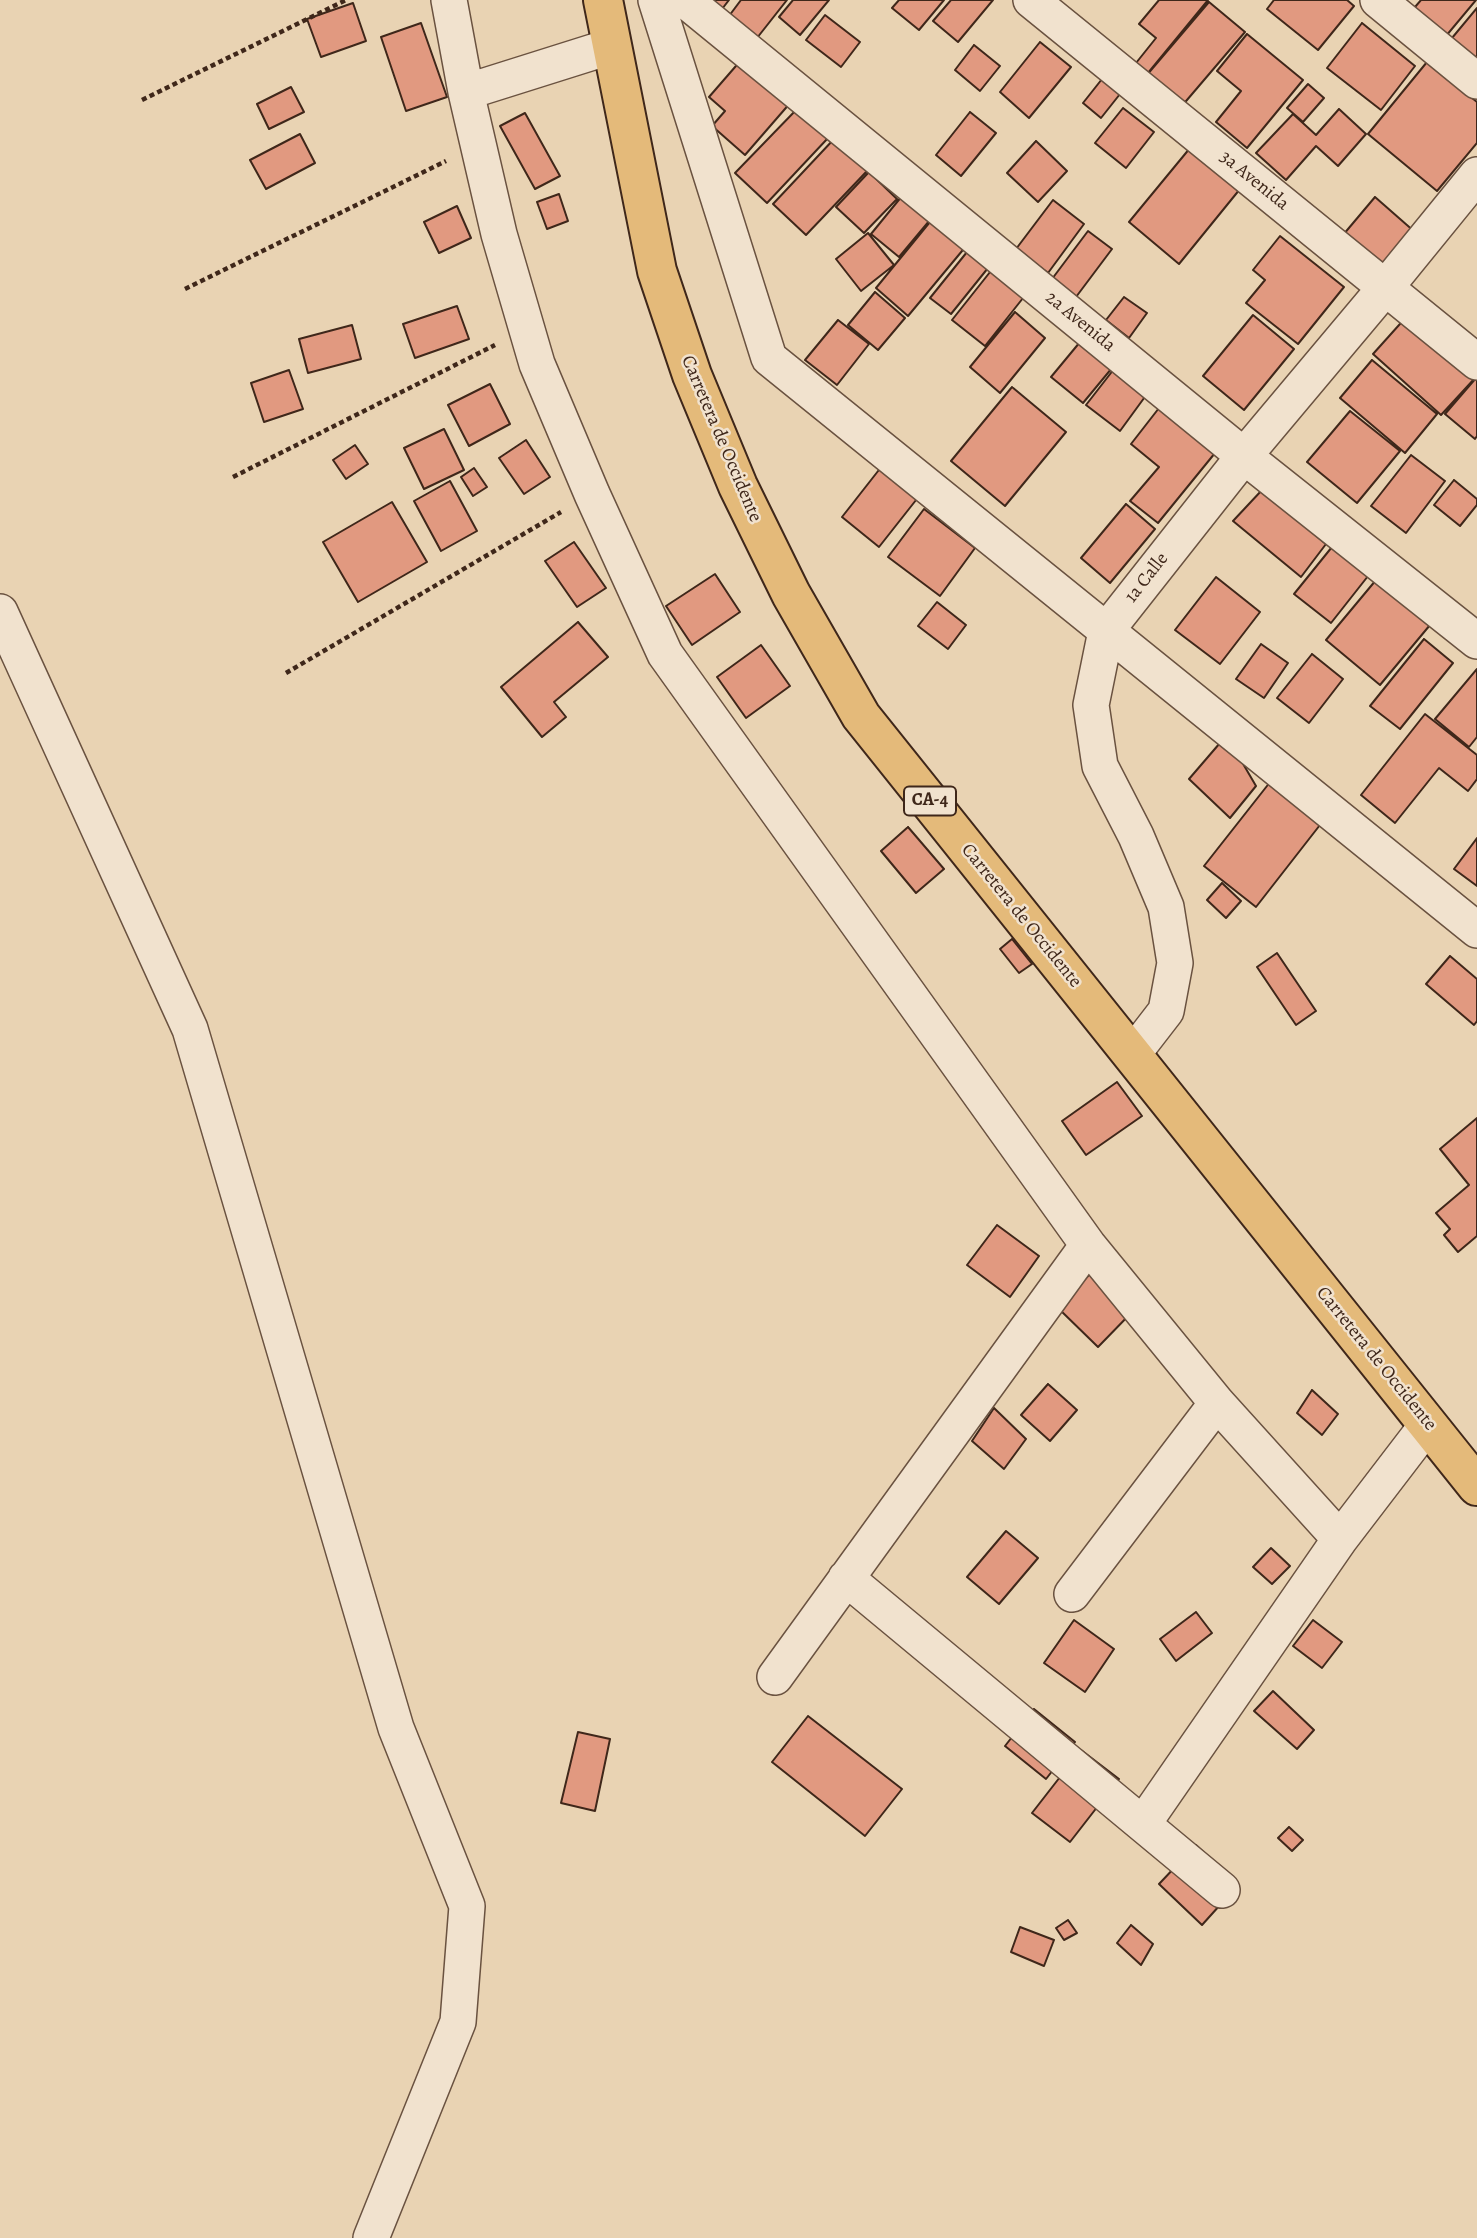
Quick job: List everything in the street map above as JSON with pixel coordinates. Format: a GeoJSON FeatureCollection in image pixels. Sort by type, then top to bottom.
{"type":"FeatureCollection","features":[{"type":"Feature","properties":{"kind":"main road","name":"Carretera de Occidente"},"geometry":{"type":"LineString","coordinates":[[603,0],[657,271],[692,375],[738,486],[791,594],[862,716],[1477,1486]]}},
{"type":"Feature","properties":{"kind":"street"},"geometry":{"type":"LineString","coordinates":[[449,0],[466,92],[499,234],[537,364],[592,494],[665,654],[1088,1245],[1217,1403],[1340,1539]]}},
{"type":"Feature","properties":{"kind":"street"},"geometry":{"type":"LineString","coordinates":[[656,0],[769,358],[1477,930]]}},
{"type":"Feature","properties":{"kind":"street","name":"2a Avenida"},"geometry":{"type":"LineString","coordinates":[[685,0],[1244,456],[1477,641]]}},
{"type":"Feature","properties":{"kind":"street","name":"3a Avenida"},"geometry":{"type":"LineString","coordinates":[[1031,0],[1477,362]]}},
{"type":"Feature","properties":{"kind":"street"},"geometry":{"type":"LineString","coordinates":[[1378,0],[1477,81]]}},
{"type":"Feature","properties":{"kind":"street"},"geometry":{"type":"LineString","coordinates":[[466,92],[612,46]]}},
{"type":"Feature","properties":{"kind":"street","name":"1a Calle"},"geometry":{"type":"LineString","coordinates":[[1132,1055],[1166,1011],[1175,963],[1166,907],[1136,836],[1100,766],[1091,705],[1106,631],[1244,456],[1477,174]]}},
{"type":"Feature","properties":{"kind":"street"},"geometry":{"type":"LineString","coordinates":[[0,612],[190,1028],[396,1728],[467,1906],[458,2022],[371,2238]]}},
{"type":"Feature","properties":{"kind":"street"},"geometry":{"type":"LineString","coordinates":[[775,1677],[1088,1245]]}},
{"type":"Feature","properties":{"kind":"street"},"geometry":{"type":"LineString","coordinates":[[1072,1594],[1217,1403]]}},
{"type":"Feature","properties":{"kind":"street"},"geometry":{"type":"LineString","coordinates":[[1143,1824],[1340,1539],[1428,1424]]}},
{"type":"Feature","properties":{"kind":"street"},"geometry":{"type":"LineString","coordinates":[[846,1578],[1222,1890]]}},
{"type":"Feature","properties":{"kind":"path"},"geometry":{"type":"LineString","coordinates":[[142,100],[346,0]]}},
{"type":"Feature","properties":{"kind":"path"},"geometry":{"type":"LineString","coordinates":[[185,289],[478,145]]}},
{"type":"Feature","properties":{"kind":"path"},"geometry":{"type":"LineString","coordinates":[[233,477],[527,328]]}},
{"type":"Feature","properties":{"kind":"path"},"geometry":{"type":"LineString","coordinates":[[286,673],[592,494]]}},
{"type":"Feature","properties":{"kind":"building"},"geometry":{"type":"Polygon","coordinates":[[[703,0],[729,0],[719,13],[703,0]]]}},
{"type":"Feature","properties":{"kind":"building"},"geometry":{"type":"Polygon","coordinates":[[[741,0],[787,0],[757,38],[729,16],[741,0]]]}},
{"type":"Feature","properties":{"kind":"building"},"geometry":{"type":"Polygon","coordinates":[[[793,0],[829,0],[800,35],[779,17],[793,0]]]}},
{"type":"Feature","properties":{"kind":"building"},"geometry":{"type":"Polygon","coordinates":[[[899,0],[944,0],[919,30],[892,8],[899,0]]]}},
{"type":"Feature","properties":{"kind":"building"},"geometry":{"type":"Polygon","coordinates":[[[951,0],[993,0],[958,42],[933,21],[951,0]]]}},
{"type":"Feature","properties":{"kind":"building"},"geometry":{"type":"Polygon","coordinates":[[[1159,0],[1208,0],[1148,73],[1136,63],[1156,38],[1139,24],[1159,0]]]}},
{"type":"Feature","properties":{"kind":"building"},"geometry":{"type":"Polygon","coordinates":[[[1274,0],[1347,0],[1354,6],[1318,50],[1267,9],[1274,0]]]}},
{"type":"Feature","properties":{"kind":"building"},"geometry":{"type":"Polygon","coordinates":[[[1421,0],[1476,0],[1441,42],[1409,14],[1421,0]]]}},
{"type":"Feature","properties":{"kind":"building"},"geometry":{"type":"Polygon","coordinates":[[[1209,2],[1245,32],[1181,107],[1146,76],[1209,2]]]}},
{"type":"Feature","properties":{"kind":"building"},"geometry":{"type":"Polygon","coordinates":[[[353,3],[366,41],[321,57],[307,19],[353,3]]]}},
{"type":"Feature","properties":{"kind":"building"},"geometry":{"type":"Polygon","coordinates":[[[1477,8],[1477,59],[1452,38],[1477,8]]]}},
{"type":"Feature","properties":{"kind":"building"},"geometry":{"type":"Polygon","coordinates":[[[825,15],[860,42],[841,67],[806,40],[825,15]]]}},
{"type":"Feature","properties":{"kind":"building"},"geometry":{"type":"Polygon","coordinates":[[[421,23],[447,97],[406,111],[381,37],[421,23]]]}},
{"type":"Feature","properties":{"kind":"building"},"geometry":{"type":"Polygon","coordinates":[[[1362,23],[1415,66],[1381,110],[1327,68],[1362,23]]]}},
{"type":"Feature","properties":{"kind":"building"},"geometry":{"type":"Polygon","coordinates":[[[1247,34],[1303,80],[1247,148],[1216,122],[1241,91],[1217,71],[1247,34]]]}},
{"type":"Feature","properties":{"kind":"building"},"geometry":{"type":"Polygon","coordinates":[[[1040,42],[1071,67],[1029,118],[1000,92],[1040,42]]]}},
{"type":"Feature","properties":{"kind":"building"},"geometry":{"type":"Polygon","coordinates":[[[974,45],[1000,66],[980,91],[955,70],[974,45]]]}},
{"type":"Feature","properties":{"kind":"building"},"geometry":{"type":"Polygon","coordinates":[[[742,59],[791,102],[745,155],[712,126],[725,111],[709,97],[742,59]]]}},
{"type":"Feature","properties":{"kind":"building"},"geometry":{"type":"Polygon","coordinates":[[[1427,62],[1477,102],[1477,143],[1437,191],[1368,134],[1427,62]]]}},
{"type":"Feature","properties":{"kind":"building"},"geometry":{"type":"Polygon","coordinates":[[[1102,79],[1120,94],[1101,118],[1083,103],[1102,79]]]}},
{"type":"Feature","properties":{"kind":"building"},"geometry":{"type":"Polygon","coordinates":[[[1308,84],[1324,98],[1303,122],[1287,108],[1308,84]]]}},
{"type":"Feature","properties":{"kind":"building"},"geometry":{"type":"Polygon","coordinates":[[[291,87],[304,112],[269,129],[257,104],[291,87]]]}},
{"type":"Feature","properties":{"kind":"building"},"geometry":{"type":"Polygon","coordinates":[[[1123,108],[1154,132],[1126,168],[1095,143],[1123,108]]]}},
{"type":"Feature","properties":{"kind":"building"},"geometry":{"type":"Polygon","coordinates":[[[797,109],[828,138],[767,203],[735,173],[797,109]]]}},
{"type":"Feature","properties":{"kind":"building"},"geometry":{"type":"Polygon","coordinates":[[[1339,109],[1366,134],[1338,166],[1316,146],[1286,180],[1256,153],[1293,114],[1316,135],[1339,109]]]}},
{"type":"Feature","properties":{"kind":"building"},"geometry":{"type":"Polygon","coordinates":[[[970,112],[996,133],[961,176],[936,155],[970,112]]]}},
{"type":"Feature","properties":{"kind":"building"},"geometry":{"type":"Polygon","coordinates":[[[525,113],[560,176],[535,189],[500,126],[525,113]]]}},
{"type":"Feature","properties":{"kind":"building"},"geometry":{"type":"Polygon","coordinates":[[[300,134],[315,163],[266,189],[250,160],[300,134]]]}},
{"type":"Feature","properties":{"kind":"building"},"geometry":{"type":"Polygon","coordinates":[[[834,139],[867,171],[806,235],[773,204],[834,139]]]}},
{"type":"Feature","properties":{"kind":"building"},"geometry":{"type":"Polygon","coordinates":[[[1036,141],[1067,171],[1038,202],[1007,173],[1036,141]]]}},
{"type":"Feature","properties":{"kind":"building"},"geometry":{"type":"Polygon","coordinates":[[[1190,148],[1240,189],[1179,264],[1129,222],[1190,148]]]}},
{"type":"Feature","properties":{"kind":"building"},"geometry":{"type":"Polygon","coordinates":[[[869,172],[897,199],[864,233],[836,207],[869,172]]]}},
{"type":"Feature","properties":{"kind":"building"},"geometry":{"type":"Polygon","coordinates":[[[559,194],[568,221],[547,229],[537,202],[559,194]]]}},
{"type":"Feature","properties":{"kind":"building"},"geometry":{"type":"Polygon","coordinates":[[[902,196],[930,220],[899,257],[871,234],[902,196]]]}},
{"type":"Feature","properties":{"kind":"building"},"geometry":{"type":"Polygon","coordinates":[[[1375,197],[1424,240],[1392,277],[1343,235],[1375,197]]]}},
{"type":"Feature","properties":{"kind":"building"},"geometry":{"type":"Polygon","coordinates":[[[1053,200],[1084,224],[1048,273],[1016,249],[1053,200]]]}},
{"type":"Feature","properties":{"kind":"building"},"geometry":{"type":"Polygon","coordinates":[[[457,206],[471,238],[439,253],[424,222],[457,206]]]}},
{"type":"Feature","properties":{"kind":"building"},"geometry":{"type":"Polygon","coordinates":[[[934,217],[967,245],[908,316],[876,288],[934,217]]]}},
{"type":"Feature","properties":{"kind":"building"},"geometry":{"type":"Polygon","coordinates":[[[1088,231],[1112,249],[1076,297],[1052,279],[1088,231]]]}},
{"type":"Feature","properties":{"kind":"building"},"geometry":{"type":"Polygon","coordinates":[[[868,233],[894,265],[861,291],[836,259],[868,233]]]}},
{"type":"Feature","properties":{"kind":"building"},"geometry":{"type":"Polygon","coordinates":[[[1280,236],[1344,287],[1298,344],[1246,303],[1265,280],[1253,270],[1280,236]]]}},
{"type":"Feature","properties":{"kind":"building"},"geometry":{"type":"Polygon","coordinates":[[[967,252],[988,268],[951,314],[930,298],[967,252]]]}},
{"type":"Feature","properties":{"kind":"building"},"geometry":{"type":"Polygon","coordinates":[[[994,267],[1027,293],[985,346],[952,320],[994,267]]]}},
{"type":"Feature","properties":{"kind":"building"},"geometry":{"type":"Polygon","coordinates":[[[875,292],[905,318],[878,350],[848,325],[875,292]]]}},
{"type":"Feature","properties":{"kind":"building"},"geometry":{"type":"Polygon","coordinates":[[[1124,297],[1147,313],[1129,338],[1106,320],[1124,297]]]}},
{"type":"Feature","properties":{"kind":"building"},"geometry":{"type":"Polygon","coordinates":[[[457,306],[469,339],[415,358],[403,324],[457,306]]]}},
{"type":"Feature","properties":{"kind":"building"},"geometry":{"type":"Polygon","coordinates":[[[1015,312],[1045,338],[1000,393],[970,367],[1015,312]]]}},
{"type":"Feature","properties":{"kind":"building"},"geometry":{"type":"Polygon","coordinates":[[[1253,315],[1294,349],[1244,410],[1203,376],[1253,315]]]}},
{"type":"Feature","properties":{"kind":"building"},"geometry":{"type":"Polygon","coordinates":[[[1408,315],[1476,377],[1441,415],[1373,354],[1408,315]]]}},
{"type":"Feature","properties":{"kind":"building"},"geometry":{"type":"Polygon","coordinates":[[[838,320],[869,344],[837,385],[805,360],[838,320]]]}},
{"type":"Feature","properties":{"kind":"building"},"geometry":{"type":"Polygon","coordinates":[[[352,325],[361,359],[308,373],[299,339],[352,325]]]}},
{"type":"Feature","properties":{"kind":"building"},"geometry":{"type":"Polygon","coordinates":[[[1080,342],[1112,368],[1083,403],[1051,377],[1080,342]]]}},
{"type":"Feature","properties":{"kind":"building"},"geometry":{"type":"Polygon","coordinates":[[[1372,360],[1437,414],[1405,453],[1340,398],[1372,360]]]}},
{"type":"Feature","properties":{"kind":"building"},"geometry":{"type":"Polygon","coordinates":[[[1114,369],[1147,394],[1120,431],[1086,405],[1114,369]]]}},
{"type":"Feature","properties":{"kind":"building"},"geometry":{"type":"Polygon","coordinates":[[[289,370],[303,409],[264,422],[251,383],[289,370]]]}},
{"type":"Feature","properties":{"kind":"building"},"geometry":{"type":"Polygon","coordinates":[[[1477,377],[1477,436],[1475,439],[1445,414],[1477,377]]]}},
{"type":"Feature","properties":{"kind":"building"},"geometry":{"type":"Polygon","coordinates":[[[490,384],[510,424],[469,446],[448,405],[490,384]]]}},
{"type":"Feature","properties":{"kind":"building"},"geometry":{"type":"Polygon","coordinates":[[[1012,387],[1066,432],[1005,506],[951,461],[1012,387]]]}},
{"type":"Feature","properties":{"kind":"building"},"geometry":{"type":"Polygon","coordinates":[[[1159,408],[1215,453],[1158,523],[1130,501],[1159,467],[1131,444],[1159,408]]]}},
{"type":"Feature","properties":{"kind":"building"},"geometry":{"type":"Polygon","coordinates":[[[1350,411],[1400,451],[1357,503],[1307,462],[1350,411]]]}},
{"type":"Feature","properties":{"kind":"building"},"geometry":{"type":"Polygon","coordinates":[[[444,429],[464,470],[424,489],[404,448],[444,429]]]}},
{"type":"Feature","properties":{"kind":"building"},"geometry":{"type":"Polygon","coordinates":[[[526,440],[550,477],[524,494],[499,458],[526,440]]]}},
{"type":"Feature","properties":{"kind":"building"},"geometry":{"type":"Polygon","coordinates":[[[355,445],[368,464],[346,479],[333,460],[355,445]]]}},
{"type":"Feature","properties":{"kind":"building"},"geometry":{"type":"Polygon","coordinates":[[[1411,455],[1445,481],[1406,533],[1371,506],[1411,455]]]}},
{"type":"Feature","properties":{"kind":"building"},"geometry":{"type":"Polygon","coordinates":[[[882,466],[920,495],[879,547],[842,517],[882,466]]]}},
{"type":"Feature","properties":{"kind":"building"},"geometry":{"type":"Polygon","coordinates":[[[474,468],[487,487],[473,496],[461,477],[474,468]]]}},
{"type":"Feature","properties":{"kind":"building"},"geometry":{"type":"Polygon","coordinates":[[[1454,480],[1477,499],[1477,505],[1460,526],[1434,505],[1454,480]]]}},
{"type":"Feature","properties":{"kind":"building"},"geometry":{"type":"Polygon","coordinates":[[[450,481],[477,531],[441,551],[414,501],[450,481]]]}},
{"type":"Feature","properties":{"kind":"building"},"geometry":{"type":"Polygon","coordinates":[[[1262,490],[1326,544],[1301,577],[1233,521],[1262,490]]]}},
{"type":"Feature","properties":{"kind":"building"},"geometry":{"type":"Polygon","coordinates":[[[392,502],[427,562],[358,602],[323,542],[392,502]]]}},
{"type":"Feature","properties":{"kind":"building"},"geometry":{"type":"Polygon","coordinates":[[[1126,504],[1155,529],[1110,583],[1081,558],[1126,504]]]}},
{"type":"Feature","properties":{"kind":"building"},"geometry":{"type":"Polygon","coordinates":[[[924,509],[975,548],[940,596],[888,557],[924,509]]]}},
{"type":"Feature","properties":{"kind":"building"},"geometry":{"type":"Polygon","coordinates":[[[574,542],[606,588],[577,607],[545,561],[574,542]]]}},
{"type":"Feature","properties":{"kind":"building"},"geometry":{"type":"Polygon","coordinates":[[[1336,542],[1372,571],[1331,623],[1294,594],[1336,542]]]}},
{"type":"Feature","properties":{"kind":"building"},"geometry":{"type":"Polygon","coordinates":[[[715,574],[740,612],[692,645],[666,606],[715,574]]]}},
{"type":"Feature","properties":{"kind":"building"},"geometry":{"type":"Polygon","coordinates":[[[1216,577],[1260,612],[1220,664],[1175,630],[1216,577]]]}},
{"type":"Feature","properties":{"kind":"building"},"geometry":{"type":"Polygon","coordinates":[[[1376,580],[1430,625],[1380,685],[1326,640],[1376,580]]]}},
{"type":"Feature","properties":{"kind":"building"},"geometry":{"type":"Polygon","coordinates":[[[937,602],[966,625],[948,649],[918,626],[937,602]]]}},
{"type":"Feature","properties":{"kind":"building"},"geometry":{"type":"Polygon","coordinates":[[[578,622],[608,657],[554,702],[566,717],[542,737],[501,687],[578,622]]]}},
{"type":"Feature","properties":{"kind":"building"},"geometry":{"type":"Polygon","coordinates":[[[1424,639],[1453,663],[1400,729],[1370,706],[1424,639]]]}},
{"type":"Feature","properties":{"kind":"building"},"geometry":{"type":"Polygon","coordinates":[[[1261,644],[1288,663],[1264,698],[1236,679],[1261,644]]]}},
{"type":"Feature","properties":{"kind":"building"},"geometry":{"type":"Polygon","coordinates":[[[761,645],[790,686],[746,718],[717,677],[761,645]]]}},
{"type":"Feature","properties":{"kind":"building"},"geometry":{"type":"Polygon","coordinates":[[[1312,654],[1343,679],[1309,723],[1277,698],[1312,654]]]}},
{"type":"Feature","properties":{"kind":"building"},"geometry":{"type":"Polygon","coordinates":[[[1477,669],[1477,737],[1469,747],[1435,719],[1477,669]]]}},
{"type":"Feature","properties":{"kind":"building"},"geometry":{"type":"Polygon","coordinates":[[[1425,714],[1477,755],[1477,779],[1468,791],[1439,768],[1395,823],[1361,795],[1425,714]]]}},
{"type":"Feature","properties":{"kind":"building"},"geometry":{"type":"Polygon","coordinates":[[[1238,722],[1242,762],[1256,786],[1230,818],[1189,779],[1238,722]]]}},
{"type":"Feature","properties":{"kind":"building"},"geometry":{"type":"Polygon","coordinates":[[[1289,758],[1341,798],[1256,907],[1204,866],[1289,758]]]}},
{"type":"Feature","properties":{"kind":"building"},"geometry":{"type":"Polygon","coordinates":[[[908,827],[944,869],[916,893],[881,851],[908,827]]]}},
{"type":"Feature","properties":{"kind":"building"},"geometry":{"type":"Polygon","coordinates":[[[1477,838],[1477,886],[1454,869],[1477,838]]]}},
{"type":"Feature","properties":{"kind":"building"},"geometry":{"type":"Polygon","coordinates":[[[1222,883],[1241,901],[1226,918],[1207,900],[1222,883]]]}},
{"type":"Feature","properties":{"kind":"building"},"geometry":{"type":"Polygon","coordinates":[[[1012,939],[1032,964],[1019,973],[1000,949],[1012,939]]]}},
{"type":"Feature","properties":{"kind":"building"},"geometry":{"type":"Polygon","coordinates":[[[1277,953],[1316,1011],[1296,1025],[1257,967],[1277,953]]]}},
{"type":"Feature","properties":{"kind":"building"},"geometry":{"type":"Polygon","coordinates":[[[1450,956],[1477,979],[1477,1021],[1474,1025],[1426,984],[1450,956]]]}},
{"type":"Feature","properties":{"kind":"building"},"geometry":{"type":"Polygon","coordinates":[[[1117,1082],[1142,1116],[1086,1155],[1062,1121],[1117,1082]]]}},
{"type":"Feature","properties":{"kind":"building"},"geometry":{"type":"Polygon","coordinates":[[[1477,1118],[1477,1236],[1458,1252],[1444,1235],[1450,1229],[1436,1213],[1469,1185],[1440,1149],[1477,1118]]]}},
{"type":"Feature","properties":{"kind":"building"},"geometry":{"type":"Polygon","coordinates":[[[997,1225],[1039,1256],[1010,1297],[967,1265],[997,1225]]]}},
{"type":"Feature","properties":{"kind":"building"},"geometry":{"type":"Polygon","coordinates":[[[1093,1271],[1134,1310],[1098,1347],[1057,1307],[1093,1271]]]}},
{"type":"Feature","properties":{"kind":"building"},"geometry":{"type":"Polygon","coordinates":[[[1048,1384],[1077,1410],[1050,1441],[1021,1415],[1048,1384]]]}},
{"type":"Feature","properties":{"kind":"building"},"geometry":{"type":"Polygon","coordinates":[[[1312,1390],[1338,1414],[1322,1435],[1297,1413],[1312,1390]]]}},
{"type":"Feature","properties":{"kind":"building"},"geometry":{"type":"Polygon","coordinates":[[[994,1408],[1026,1439],[1004,1469],[972,1441],[994,1408]]]}},
{"type":"Feature","properties":{"kind":"building"},"geometry":{"type":"Polygon","coordinates":[[[1006,1531],[1038,1558],[999,1604],[967,1577],[1006,1531]]]}},
{"type":"Feature","properties":{"kind":"building"},"geometry":{"type":"Polygon","coordinates":[[[1271,1548],[1290,1566],[1272,1584],[1253,1567],[1271,1548]]]}},
{"type":"Feature","properties":{"kind":"building"},"geometry":{"type":"Polygon","coordinates":[[[1196,1612],[1212,1633],[1176,1661],[1160,1639],[1196,1612]]]}},
{"type":"Feature","properties":{"kind":"building"},"geometry":{"type":"Polygon","coordinates":[[[1074,1620],[1114,1649],[1085,1692],[1044,1663],[1074,1620]]]}},
{"type":"Feature","properties":{"kind":"building"},"geometry":{"type":"Polygon","coordinates":[[[1313,1620],[1342,1642],[1322,1668],[1293,1646],[1313,1620]]]}},
{"type":"Feature","properties":{"kind":"building"},"geometry":{"type":"Polygon","coordinates":[[[1273,1691],[1314,1730],[1297,1749],[1254,1711],[1273,1691]]]}},
{"type":"Feature","properties":{"kind":"building"},"geometry":{"type":"Polygon","coordinates":[[[1034,1709],[1075,1742],[1046,1779],[1005,1746],[1034,1709]]]}},
{"type":"Feature","properties":{"kind":"building"},"geometry":{"type":"Polygon","coordinates":[[[808,1716],[902,1789],[865,1836],[772,1762],[808,1716]]]}},
{"type":"Feature","properties":{"kind":"building"},"geometry":{"type":"Polygon","coordinates":[[[578,1732],[610,1739],[595,1811],[561,1803],[578,1732]]]}},
{"type":"Feature","properties":{"kind":"building"},"geometry":{"type":"Polygon","coordinates":[[[1081,1750],[1119,1779],[1070,1842],[1032,1813],[1081,1750]]]}},
{"type":"Feature","properties":{"kind":"building"},"geometry":{"type":"Polygon","coordinates":[[[1289,1827],[1303,1840],[1292,1851],[1278,1838],[1289,1827]]]}},
{"type":"Feature","properties":{"kind":"building"},"geometry":{"type":"Polygon","coordinates":[[[1196,1845],[1238,1885],[1202,1925],[1159,1884],[1196,1845]]]}},
{"type":"Feature","properties":{"kind":"building"},"geometry":{"type":"Polygon","coordinates":[[[1068,1920],[1077,1933],[1064,1940],[1056,1928],[1068,1920]]]}},
{"type":"Feature","properties":{"kind":"building"},"geometry":{"type":"Polygon","coordinates":[[[1131,1925],[1153,1944],[1141,1965],[1117,1943],[1131,1925]]]}},
{"type":"Feature","properties":{"kind":"building"},"geometry":{"type":"Polygon","coordinates":[[[1020,1927],[1054,1940],[1044,1966],[1011,1952],[1020,1927]]]}}]}
